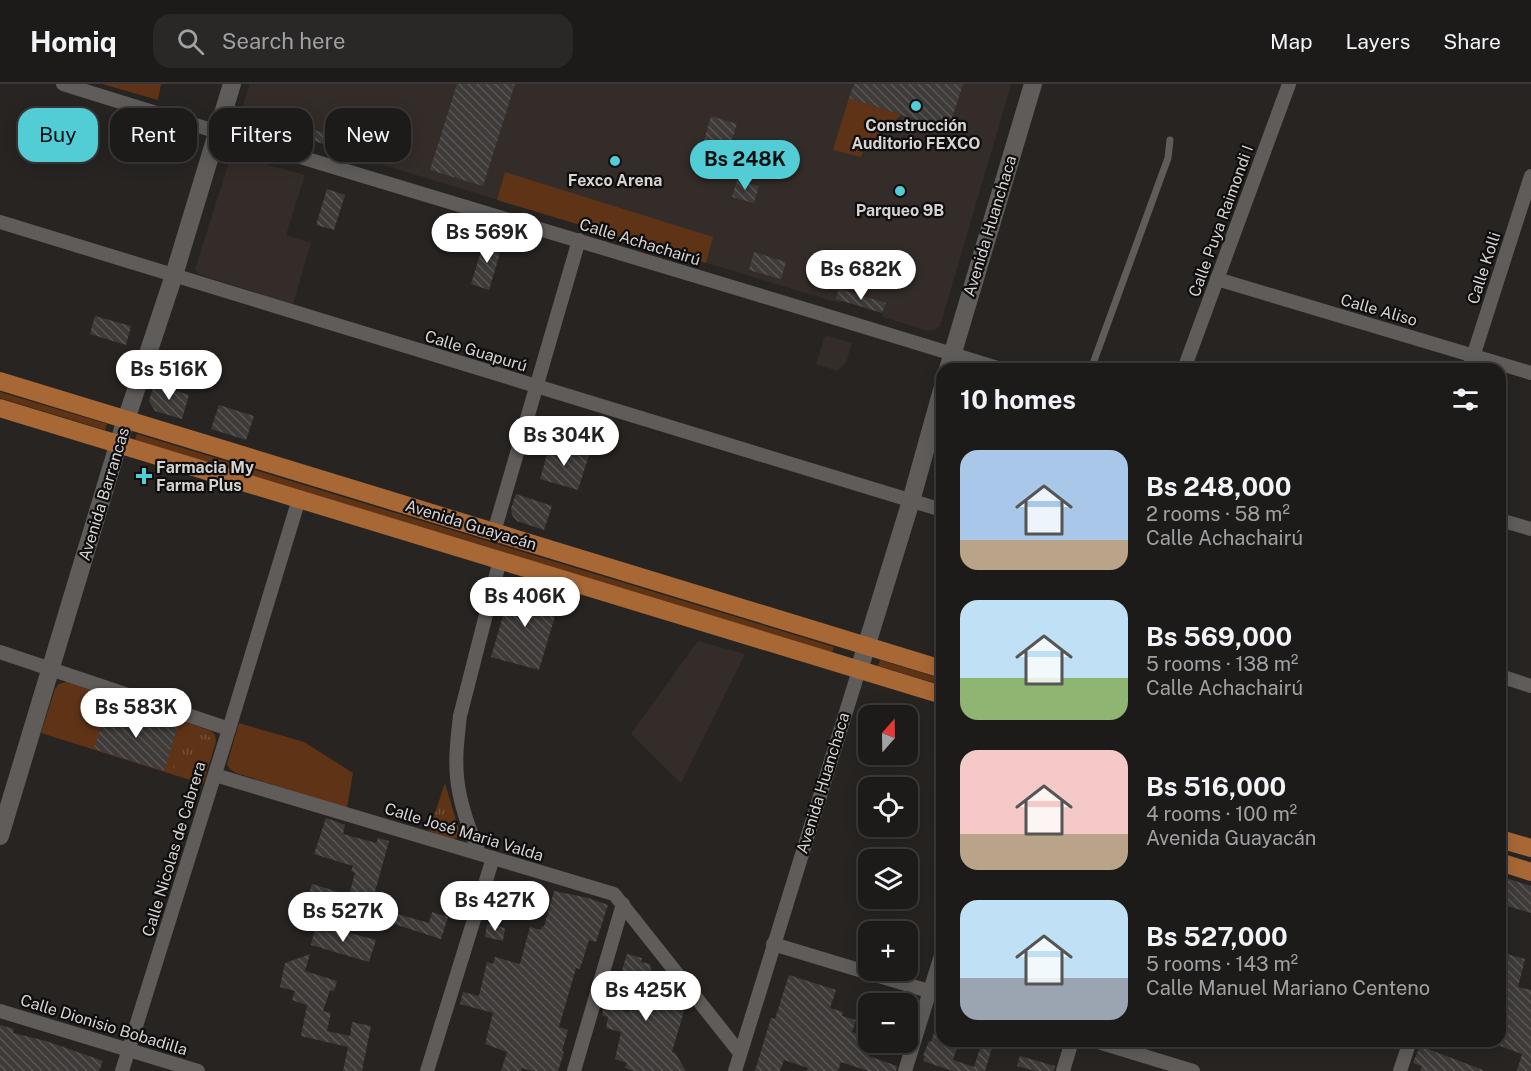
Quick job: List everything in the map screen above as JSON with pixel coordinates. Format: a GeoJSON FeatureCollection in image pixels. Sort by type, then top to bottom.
{"type":"FeatureCollection","features":[{"type":"Feature","properties":{"kind":"main road","name":"Avenida Guayacán"},"geometry":{"type":"LineString","coordinates":[[0,381],[936,667]]}},
{"type":"Feature","properties":{"kind":"main road","name":"Avenida Guayacán"},"geometry":{"type":"LineString","coordinates":[[0,408],[936,693]]}},
{"type":"Feature","properties":{"kind":"main road"},"geometry":{"type":"LineString","coordinates":[[1506,841],[1531,848]]}},
{"type":"Feature","properties":{"kind":"main road"},"geometry":{"type":"LineString","coordinates":[[1506,864],[1531,872]]}},
{"type":"Feature","properties":{"kind":"street","name":"Calle Achachairú"},"geometry":{"type":"LineString","coordinates":[[63,84],[209,130]]}},
{"type":"Feature","properties":{"kind":"street","name":"Avenida Barrancas"},"geometry":{"type":"LineString","coordinates":[[225,108],[232,84]]}},
{"type":"Feature","properties":{"kind":"street","name":"Avenida Huanchaca"},"geometry":{"type":"LineString","coordinates":[[950,361],[1033,84]]}},
{"type":"Feature","properties":{"kind":"street","name":"Calle Puya Raimondi I"},"geometry":{"type":"LineString","coordinates":[[1186,363],[1289,84]]}},
{"type":"Feature","properties":{"kind":"street","name":"Calle Achachairú"},"geometry":{"type":"LineString","coordinates":[[313,161],[579,240],[950,361]]}},
{"type":"Feature","properties":{"kind":"street","name":"Avenida Barrancas"},"geometry":{"type":"LineString","coordinates":[[0,836],[118,444],[209,162]]}},
{"type":"Feature","properties":{"kind":"street","name":"Calle Kolli"},"geometry":{"type":"LineString","coordinates":[[1471,363],[1531,176]]}},
{"type":"Feature","properties":{"kind":"street","name":"Calle Guapurú"},"geometry":{"type":"LineString","coordinates":[[0,222],[936,508]]}},
{"type":"Feature","properties":{"kind":"street"},"geometry":{"type":"LineString","coordinates":[[494,532],[579,240]]}},
{"type":"Feature","properties":{"kind":"street","name":"Calle Aliso"},"geometry":{"type":"LineString","coordinates":[[1217,279],[1499,363]]}},
{"type":"Feature","properties":{"kind":"street","name":"Calle Aliso"},"geometry":{"type":"LineString","coordinates":[[1506,365],[1531,373]]}},
{"type":"Feature","properties":{"kind":"street","name":"Avenida Huanchaca"},"geometry":{"type":"LineString","coordinates":[[735,1071],[859,670],[936,411]]}},
{"type":"Feature","properties":{"kind":"street","name":"Calle Nicolas de Cabrera"},"geometry":{"type":"LineString","coordinates":[[122,1071],[299,499]]}},
{"type":"Feature","properties":{"kind":"street"},"geometry":{"type":"LineString","coordinates":[[1506,522],[1531,530]]}},
{"type":"Feature","properties":{"kind":"street"},"geometry":{"type":"LineString","coordinates":[[479,854],[465,819],[458,790],[457,741],[460,716],[500,560]]}},
{"type":"Feature","properties":{"kind":"street"},"geometry":{"type":"LineString","coordinates":[[0,652],[229,729]]}},
{"type":"Feature","properties":{"kind":"street"},"geometry":{"type":"LineString","coordinates":[[1506,678],[1531,686]]}},
{"type":"Feature","properties":{"kind":"street","name":"Calle José Maria Valda"},"geometry":{"type":"LineString","coordinates":[[214,775],[614,894],[740,1053]]}},
{"type":"Feature","properties":{"kind":"street"},"geometry":{"type":"LineString","coordinates":[[427,1071],[493,858]]}},
{"type":"Feature","properties":{"kind":"street"},"geometry":{"type":"LineString","coordinates":[[574,1071],[623,904]]}},
{"type":"Feature","properties":{"kind":"street"},"geometry":{"type":"LineString","coordinates":[[773,944],[936,993],[905,1071]]}},
{"type":"Feature","properties":{"kind":"street","name":"Calle Dionisio Bobadilla"},"geometry":{"type":"LineString","coordinates":[[0,1011],[198,1071]]}},
{"type":"Feature","properties":{"kind":"street"},"geometry":{"type":"LineString","coordinates":[[1063,1071],[1070,1047]]}},
{"type":"Feature","properties":{"kind":"street"},"geometry":{"type":"LineString","coordinates":[[1115,1047],[1193,1071]]}},
{"type":"Feature","properties":{"kind":"street"},"geometry":{"type":"LineString","coordinates":[[1400,1071],[1408,1047]]}},
{"type":"Feature","properties":{"kind":"lane"},"geometry":{"type":"LineString","coordinates":[[1093,363],[1168,158],[1170,140]]}},
{"type":"Feature","properties":{"kind":"shaded area"},"geometry":{"type":"Polygon","coordinates":[[[250,84],[1011,85],[940,326],[928,331],[883,317],[883,308],[846,296],[844,301],[839,303],[373,162],[411,162],[411,108],[325,108],[325,141],[313,136],[313,108],[242,108],[250,84]]]}},
{"type":"Feature","properties":{"kind":"shaded area"},"geometry":{"type":"Polygon","coordinates":[[[229,162],[259,162],[305,175],[286,235],[311,243],[293,304],[198,274],[195,269],[229,162]]]}},
{"type":"Feature","properties":{"kind":"shaded area"},"geometry":{"type":"Polygon","coordinates":[[[825,335],[852,343],[846,363],[837,371],[816,364],[825,335]]]}},
{"type":"Feature","properties":{"kind":"shaded area"},"geometry":{"type":"Polygon","coordinates":[[[698,641],[745,654],[681,783],[631,734],[698,641]]]}},
{"type":"Feature","properties":{"kind":"green space"},"geometry":{"type":"Polygon","coordinates":[[[102,84],[161,84],[158,100],[102,84]]]}},
{"type":"Feature","properties":{"kind":"green space"},"geometry":{"type":"Polygon","coordinates":[[[849,98],[901,115],[865,147],[861,157],[833,150],[849,98]]]}},
{"type":"Feature","properties":{"kind":"green space"},"geometry":{"type":"Polygon","coordinates":[[[505,172],[713,237],[706,263],[497,200],[505,172]]]}},
{"type":"Feature","properties":{"kind":"green space"},"geometry":{"type":"Polygon","coordinates":[[[0,392],[107,424],[105,430],[0,398],[0,392]]]}},
{"type":"Feature","properties":{"kind":"green space"},"geometry":{"type":"Polygon","coordinates":[[[137,434],[834,647],[832,653],[135,440],[137,434]]]}},
{"type":"Feature","properties":{"kind":"green space"},"geometry":{"type":"Polygon","coordinates":[[[880,660],[936,677],[936,683],[878,666],[880,660]]]}},
{"type":"Feature","properties":{"kind":"green space"},"geometry":{"type":"Polygon","coordinates":[[[67,682],[211,731],[215,735],[216,742],[203,784],[41,733],[55,689],[59,684],[67,682]]]}},
{"type":"Feature","properties":{"kind":"green space"},"geometry":{"type":"Polygon","coordinates":[[[239,723],[304,742],[353,773],[347,808],[236,773],[230,769],[227,764],[239,723]]]}},
{"type":"Feature","properties":{"kind":"green space"},"geometry":{"type":"Polygon","coordinates":[[[186,728],[211,738],[199,776],[173,768],[186,728]]]}},
{"type":"Feature","properties":{"kind":"green space"},"geometry":{"type":"Polygon","coordinates":[[[445,783],[459,831],[458,838],[453,839],[429,831],[445,783]]]}},
{"type":"Feature","properties":{"kind":"building"},"geometry":{"type":"Polygon","coordinates":[[[457,84],[515,84],[483,186],[430,170],[457,84]]]}},
{"type":"Feature","properties":{"kind":"building","name":"Construcción Auditorio FEXCO"},"geometry":{"type":"Polygon","coordinates":[[[854,84],[963,84],[948,130],[849,98],[854,84]]]}},
{"type":"Feature","properties":{"kind":"building"},"geometry":{"type":"Polygon","coordinates":[[[711,116],[737,124],[721,176],[696,169],[711,116]]]}},
{"type":"Feature","properties":{"kind":"building"},"geometry":{"type":"Polygon","coordinates":[[[313,130],[325,134],[325,144],[313,141],[313,130]]]}},
{"type":"Feature","properties":{"kind":"building"},"geometry":{"type":"Polygon","coordinates":[[[737,180],[759,186],[754,203],[732,197],[737,180]]]}},
{"type":"Feature","properties":{"kind":"building"},"geometry":{"type":"Polygon","coordinates":[[[327,189],[345,195],[334,230],[316,225],[327,189]]]}},
{"type":"Feature","properties":{"kind":"building"},"geometry":{"type":"Polygon","coordinates":[[[485,238],[503,243],[489,290],[471,284],[485,238]]]}},
{"type":"Feature","properties":{"kind":"building"},"geometry":{"type":"Polygon","coordinates":[[[754,252],[786,262],[781,279],[749,270],[754,252]]]}},
{"type":"Feature","properties":{"kind":"building"},"geometry":{"type":"Polygon","coordinates":[[[839,289],[886,303],[882,313],[836,299],[839,289]]]}},
{"type":"Feature","properties":{"kind":"building"},"geometry":{"type":"Polygon","coordinates":[[[95,316],[131,326],[126,345],[90,334],[95,316]]]}},
{"type":"Feature","properties":{"kind":"building"},"geometry":{"type":"Polygon","coordinates":[[[154,384],[189,395],[182,419],[155,411],[149,401],[154,384]]]}},
{"type":"Feature","properties":{"kind":"building"},"geometry":{"type":"Polygon","coordinates":[[[219,405],[254,416],[246,440],[211,429],[219,405]]]}},
{"type":"Feature","properties":{"kind":"building"},"geometry":{"type":"Polygon","coordinates":[[[550,443],[589,455],[578,490],[540,479],[550,443]]]}},
{"type":"Feature","properties":{"kind":"building"},"geometry":{"type":"Polygon","coordinates":[[[516,494],[552,506],[544,530],[517,521],[512,515],[511,508],[516,494]]]}},
{"type":"Feature","properties":{"kind":"building"},"geometry":{"type":"Polygon","coordinates":[[[512,585],[560,599],[539,670],[491,657],[512,585]]]}},
{"type":"Feature","properties":{"kind":"building"},"geometry":{"type":"Polygon","coordinates":[[[107,707],[177,728],[164,771],[94,749],[107,707]]]}},
{"type":"Feature","properties":{"kind":"building"},"geometry":{"type":"Polygon","coordinates":[[[326,818],[345,825],[343,834],[376,843],[378,838],[389,841],[368,917],[307,899],[312,884],[349,895],[355,873],[351,871],[353,866],[314,854],[326,818]]]}},
{"type":"Feature","properties":{"kind":"building"},"geometry":{"type":"Polygon","coordinates":[[[1506,878],[1531,886],[1531,913],[1506,906],[1506,878]]]}},
{"type":"Feature","properties":{"kind":"building"},"geometry":{"type":"Polygon","coordinates":[[[554,891],[608,905],[596,942],[589,940],[580,969],[576,968],[559,1027],[568,1030],[558,1071],[532,1071],[522,1068],[521,1071],[501,1071],[507,1052],[485,1044],[493,1013],[460,1004],[463,992],[479,996],[487,962],[493,964],[495,957],[520,964],[530,927],[541,930],[542,926],[544,927],[554,891]]]}},
{"type":"Feature","properties":{"kind":"building"},"geometry":{"type":"Polygon","coordinates":[[[432,912],[448,917],[441,939],[391,923],[394,913],[429,923],[432,912]]]}},
{"type":"Feature","properties":{"kind":"building"},"geometry":{"type":"Polygon","coordinates":[[[316,924],[376,940],[369,962],[311,945],[316,924]]]}},
{"type":"Feature","properties":{"kind":"building"},"geometry":{"type":"Polygon","coordinates":[[[487,924],[505,928],[503,941],[485,937],[487,924]]]}},
{"type":"Feature","properties":{"kind":"building"},"geometry":{"type":"Polygon","coordinates":[[[310,954],[305,971],[337,981],[334,991],[330,990],[323,1011],[331,1013],[327,1031],[350,1036],[352,1022],[371,1026],[362,1071],[343,1071],[348,1047],[301,1036],[307,1005],[292,1000],[295,991],[280,987],[285,963],[310,954]]]}},
{"type":"Feature","properties":{"kind":"building"},"geometry":{"type":"Polygon","coordinates":[[[627,954],[642,958],[641,962],[650,964],[651,970],[674,992],[669,1007],[684,1011],[672,1052],[675,1053],[686,1071],[634,1071],[625,1068],[627,1063],[615,1059],[621,1032],[606,1028],[608,1017],[602,1015],[604,1005],[629,1012],[637,985],[619,980],[627,954]]]}},
{"type":"Feature","properties":{"kind":"building"},"geometry":{"type":"Polygon","coordinates":[[[1506,954],[1525,959],[1518,987],[1531,990],[1531,1071],[1517,1071],[1522,1054],[1503,1047],[1506,1047],[1506,954]]]}},
{"type":"Feature","properties":{"kind":"building"},"geometry":{"type":"Polygon","coordinates":[[[789,975],[836,990],[830,1008],[843,1012],[842,1016],[856,1020],[852,1032],[858,1034],[858,1053],[870,1053],[869,1056],[897,1066],[896,1071],[868,1071],[841,1062],[838,1071],[807,1071],[808,1068],[784,1060],[780,1071],[755,1071],[771,1018],[775,1019],[789,975]]]}},
{"type":"Feature","properties":{"kind":"building"},"geometry":{"type":"Polygon","coordinates":[[[0,1025],[14,1029],[13,1033],[46,1041],[103,1061],[99,1071],[0,1071],[0,1025]]]}},
{"type":"Feature","properties":{"kind":"building"},"geometry":{"type":"Polygon","coordinates":[[[936,1026],[936,1047],[957,1047],[953,1060],[974,1067],[980,1047],[992,1047],[985,1071],[953,1071],[923,1061],[929,1041],[931,1042],[936,1026]]]}},
{"type":"Feature","properties":{"kind":"building"},"geometry":{"type":"Polygon","coordinates":[[[1420,1047],[1423,1047],[1483,1071],[1420,1071],[1422,1066],[1413,1063],[1420,1047]]]}},
{"type":"Feature","properties":{"kind":"building"},"geometry":{"type":"Polygon","coordinates":[[[1020,1056],[1055,1066],[1054,1071],[1035,1071],[1017,1066],[1020,1056]]]}},
{"type":"Feature","properties":{"kind":"place","name":"Construcción Auditorio FEXCO"},"geometry":{"type":"Point","coordinates":[916,106]}},
{"type":"Feature","properties":{"kind":"place","name":"Fexco Arena"},"geometry":{"type":"Point","coordinates":[615,161]}},
{"type":"Feature","properties":{"kind":"place","name":"Parqueo 9B"},"geometry":{"type":"Point","coordinates":[900,191]}},
{"type":"Feature","properties":{"kind":"place","name":"Farmacia My Farma Plus"},"geometry":{"type":"Point","coordinates":[144,476]}}]}
